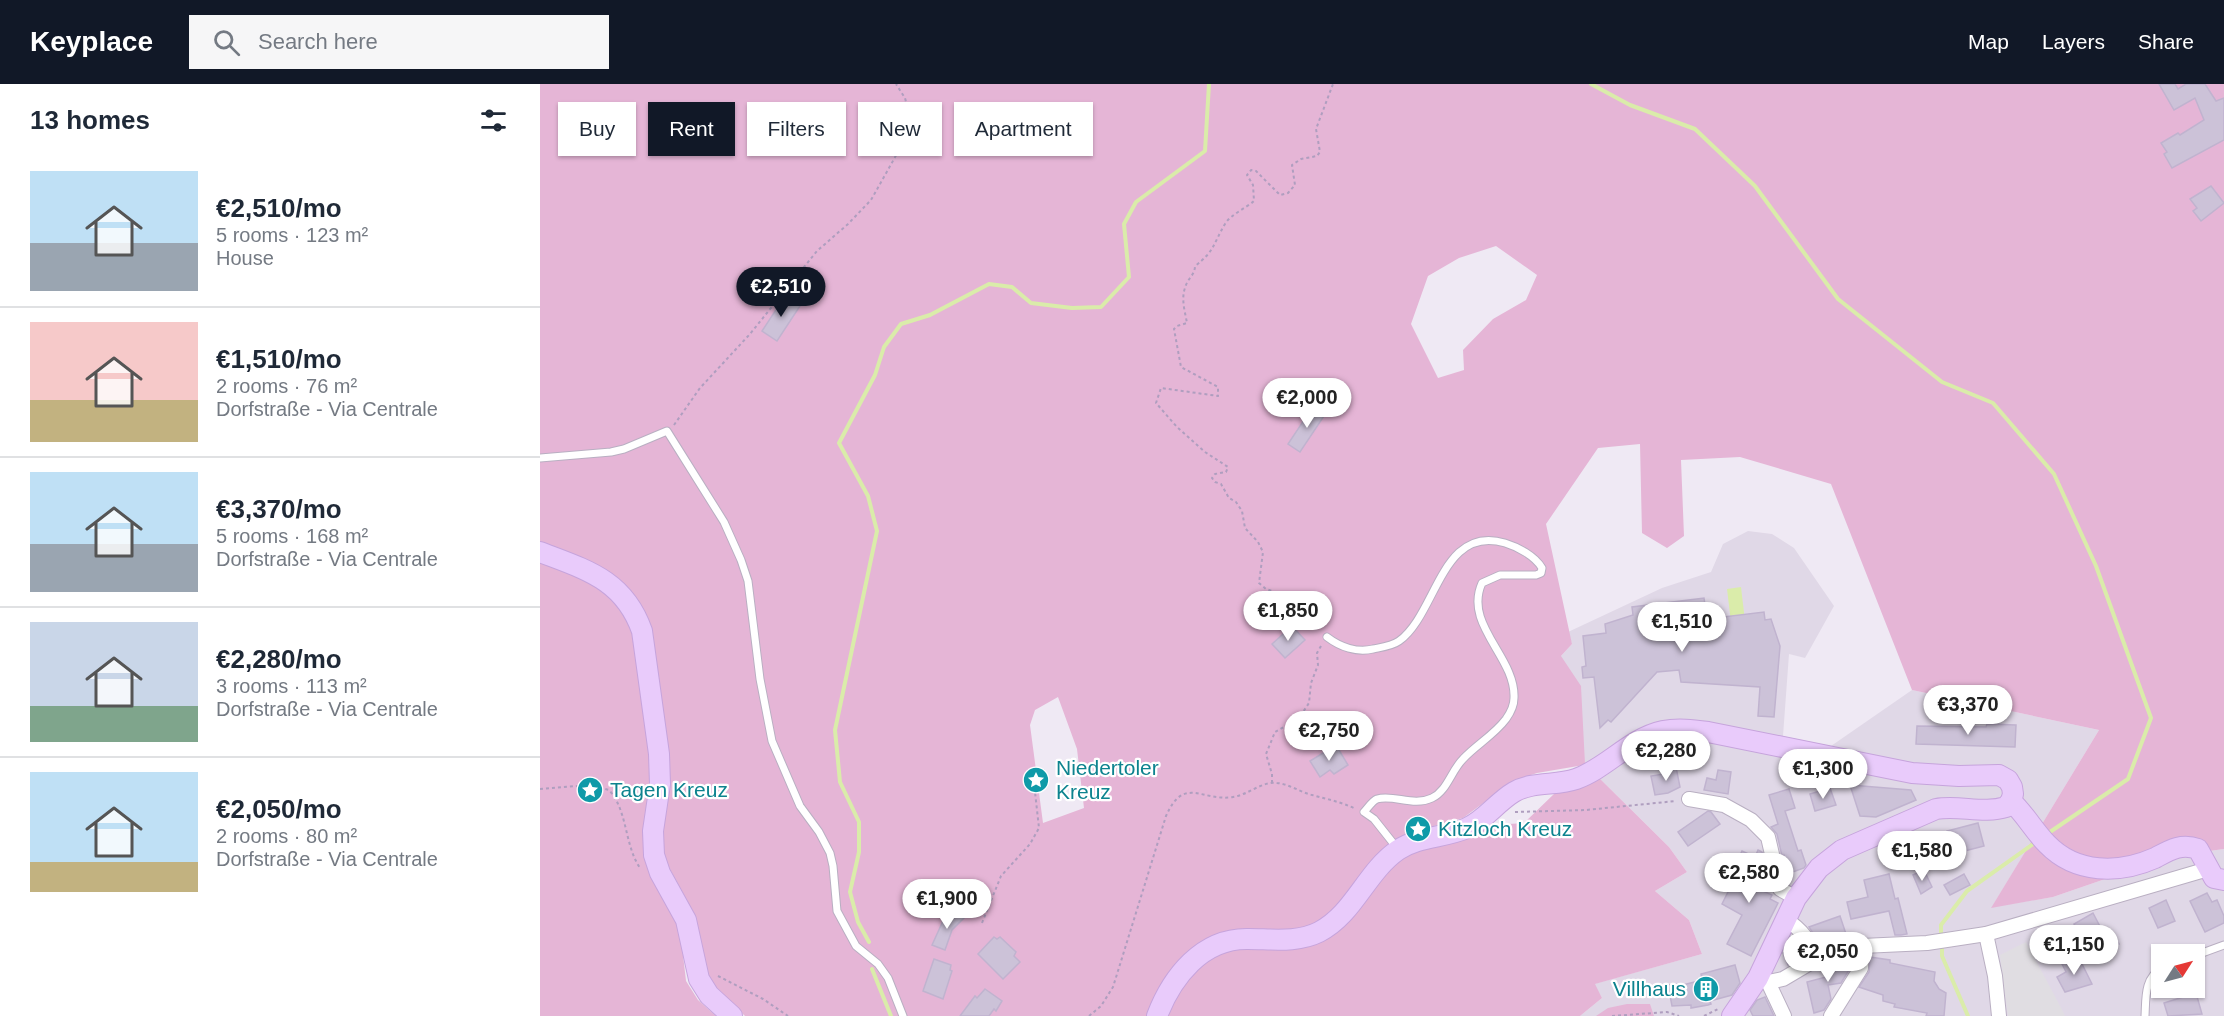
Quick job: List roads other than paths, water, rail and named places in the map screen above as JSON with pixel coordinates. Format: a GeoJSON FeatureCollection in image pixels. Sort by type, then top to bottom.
{"type":"FeatureCollection","features":[{"type":"Feature","properties":{"kind":"street"},"geometry":{"type":"LineString","coordinates":[[540,552],[596,574],[613,585],[629,603],[637,617],[642,631],[659,754],[660,784],[653,831],[654,855],[660,873],[686,920],[699,979],[710,996],[732,1016]]}},
{"type":"Feature","properties":{"kind":"street"},"geometry":{"type":"LineString","coordinates":[[1157,1016],[1163,1000],[1179,975],[1196,957],[1214,946],[1228,940],[1297,939],[1320,932],[1338,918],[1370,878],[1398,850],[1415,841],[1467,828],[1514,792],[1526,787],[1574,780],[1593,771],[1638,741],[1661,731],[1680,729],[1708,732],[1912,773],[1959,776],[1999,775],[2008,780],[2012,787],[2013,803],[2048,845],[2067,860],[2089,867],[2112,869],[2132,867],[2174,848],[2187,845],[2198,849],[2219,871],[1986,934],[1927,943],[1862,946],[1827,953],[1783,979],[1763,980]]}},
{"type":"Feature","properties":{"kind":"street"},"geometry":{"type":"LineString","coordinates":[[1689,799],[1724,805],[1751,820],[1768,837],[1780,888],[1796,898]]}},
{"type":"Feature","properties":{"kind":"street"},"geometry":{"type":"LineString","coordinates":[[1732,1016],[1763,980],[1796,898],[1814,875],[1842,849],[1936,809],[1949,807],[1996,810],[2013,803]]}},
{"type":"Feature","properties":{"kind":"street"},"geometry":{"type":"LineString","coordinates":[[1786,920],[1794,924],[1809,941],[1817,959]]}},
{"type":"Feature","properties":{"kind":"street"},"geometry":{"type":"LineString","coordinates":[[1986,934],[1995,976],[2000,1016]]}},
{"type":"Feature","properties":{"kind":"street"},"geometry":{"type":"LineString","coordinates":[[1831,1016],[1861,968],[1862,946]]}},
{"type":"Feature","properties":{"kind":"street"},"geometry":{"type":"LineString","coordinates":[[1763,980],[1784,1016]]}},
{"type":"Feature","properties":{"kind":"lane"},"geometry":{"type":"LineString","coordinates":[[540,458],[611,452],[667,431],[724,522],[741,560],[748,580],[760,679],[772,741],[800,806],[826,843],[833,866],[836,903],[840,918],[856,946],[883,969],[903,1016]]}},
{"type":"Feature","properties":{"kind":"lane"},"geometry":{"type":"LineString","coordinates":[[1326,637],[1337,645],[1363,652],[1392,645],[1401,640],[1416,622],[1448,565],[1469,544],[1480,541],[1508,544],[1533,557],[1542,568],[1541,573],[1530,576],[1500,575],[1490,578],[1482,583],[1478,591],[1479,611],[1483,624],[1513,683],[1513,709],[1505,721],[1461,761],[1438,794],[1422,802],[1378,799],[1364,812],[1384,830],[1398,850]]}},
{"type":"Feature","properties":{"kind":"lane"},"geometry":{"type":"LineString","coordinates":[[2205,952],[2224,945]]}},
{"type":"Feature","properties":{"kind":"lane"},"geometry":{"type":"LineString","coordinates":[[2145,1016],[2147,988],[2151,978]]}},
{"type":"Feature","properties":{"kind":"waterway"},"geometry":{"type":"LineString","coordinates":[[869,942],[858,922],[850,892],[859,852],[859,822],[840,782],[835,730],[877,531],[868,496],[839,443],[875,375],[884,347],[901,324],[930,315],[989,284],[1012,287],[1031,303],[1072,308],[1101,307],[1129,277],[1124,224],[1136,202],[1205,151],[1209,84]]}},
{"type":"Feature","properties":{"kind":"waterway"},"geometry":{"type":"LineString","coordinates":[[1591,84],[1630,105],[1695,129],[1755,186],[1838,299],[1942,382],[1993,403],[2054,474],[2096,566],[2151,718],[2128,779],[2047,834]]}},
{"type":"Feature","properties":{"kind":"waterway"},"geometry":{"type":"LineString","coordinates":[[1941,936],[1941,925],[1967,891],[2036,842]]}},
{"type":"Feature","properties":{"kind":"waterway"},"geometry":{"type":"LineString","coordinates":[[1942,944],[1942,956],[1968,1016]]}},
{"type":"Feature","properties":{"kind":"waterway"},"geometry":{"type":"LineString","coordinates":[[872,969],[891,1016]]}},
{"type":"Feature","properties":{"kind":"place","name":"Niedertoler Kreuz"},"geometry":{"type":"Point","coordinates":[1036,780]}},
{"type":"Feature","properties":{"kind":"place","name":"Tagen Kreuz"},"geometry":{"type":"Point","coordinates":[590,790]}},
{"type":"Feature","properties":{"kind":"place","name":"Kitzloch Kreuz"},"geometry":{"type":"Point","coordinates":[1418,829]}},
{"type":"Feature","properties":{"kind":"place","name":"Villhaus"},"geometry":{"type":"Point","coordinates":[1706,989]}}]}
